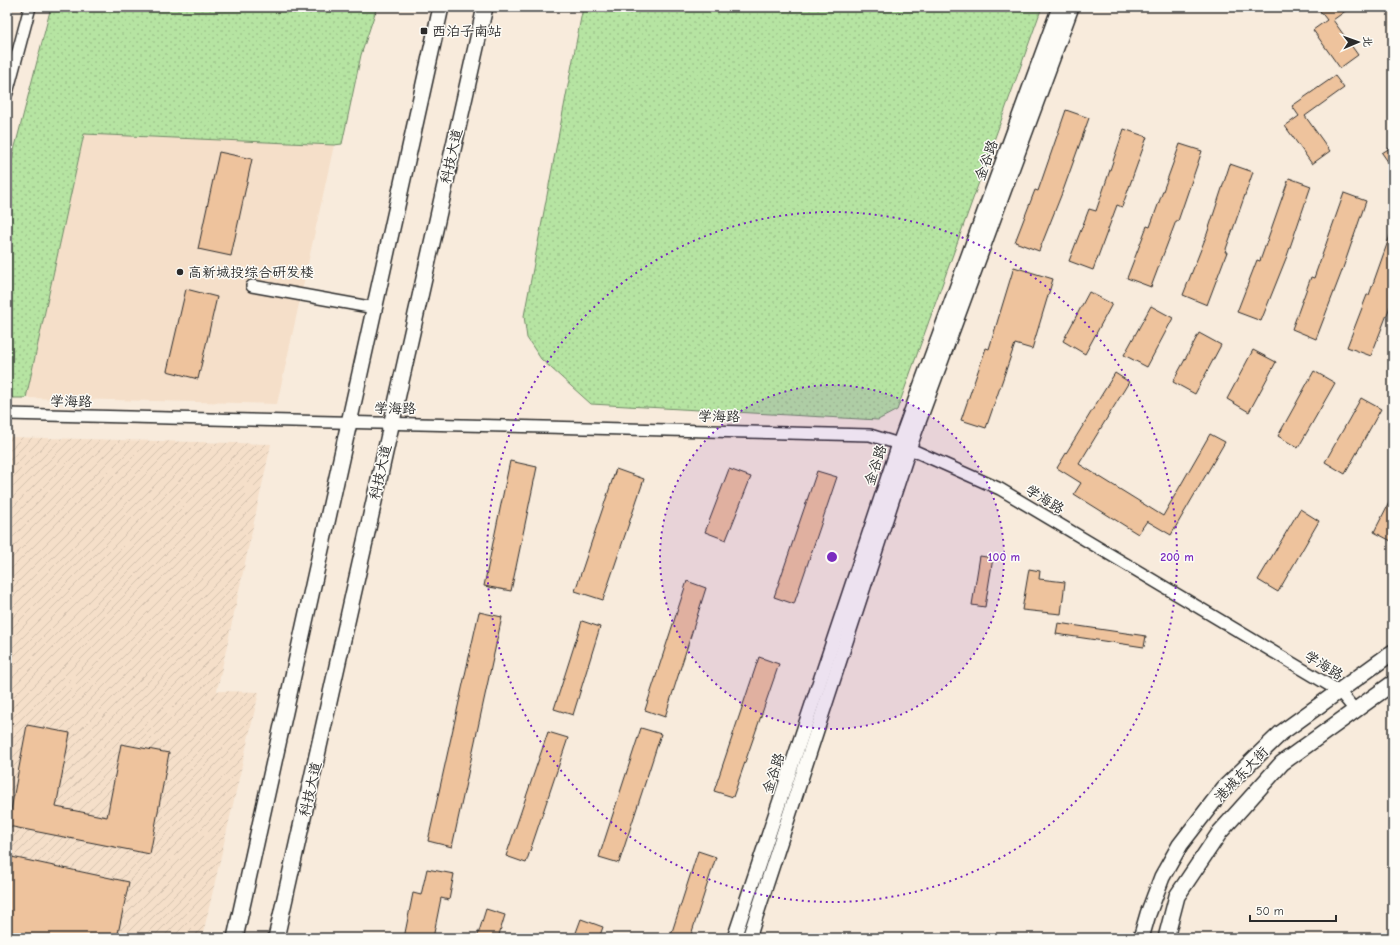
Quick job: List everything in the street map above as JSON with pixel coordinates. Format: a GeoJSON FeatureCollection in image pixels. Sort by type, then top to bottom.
{"type":"FeatureCollection","features":[{"type":"Feature","properties":{"kind":"main road"},"geometry":{"type":"LineString","coordinates":[[235,938],[441,7]]}},
{"type":"Feature","properties":{"kind":"main road","name":"科技大道"},"geometry":{"type":"LineString","coordinates":[[276,938],[484,7]]}},
{"type":"Feature","properties":{"kind":"main road","name":"港城东大街"},"geometry":{"type":"LineString","coordinates":[[1141,938],[1162,877],[1180,844],[1224,788],[1281,733],[1393,652]]}},
{"type":"Feature","properties":{"kind":"main road","name":"港城东大街"},"geometry":{"type":"LineString","coordinates":[[1166,938],[1177,896],[1220,832],[1282,763],[1393,683]]}},
{"type":"Feature","properties":{"kind":"street"},"geometry":{"type":"LineString","coordinates":[[7,93],[30,7]]}},
{"type":"Feature","properties":{"kind":"street","name":"金谷路"},"geometry":{"type":"LineString","coordinates":[[734,938],[904,447],[1059,7]]}},
{"type":"Feature","properties":{"kind":"street","name":"金谷路"},"geometry":{"type":"LineString","coordinates":[[749,938],[904,447],[1072,7]]}},
{"type":"Feature","properties":{"kind":"street"},"geometry":{"type":"LineString","coordinates":[[252,286],[375,308]]}},
{"type":"Feature","properties":{"kind":"street","name":"学海路"},"geometry":{"type":"LineString","coordinates":[[7,414],[870,435],[904,447],[1000,489],[1339,691],[1355,710]]}},
{"type":"Feature","properties":{"kind":"shaded area","name":"高新城投综合研发楼"},"geometry":{"type":"Polygon","coordinates":[[[84,134],[334,145],[277,404],[26,398],[84,134]]]}},
{"type":"Feature","properties":{"kind":"shaded area"},"geometry":{"type":"Polygon","coordinates":[[[7,437],[271,444],[217,691],[259,692],[202,938],[7,938],[7,437]]]}},
{"type":"Feature","properties":{"kind":"green space"},"geometry":{"type":"Polygon","coordinates":[[[51,7],[377,7],[361,55],[342,144],[334,145],[84,134],[26,398],[7,398],[7,178],[51,7]]]}},
{"type":"Feature","properties":{"kind":"green space"},"geometry":{"type":"Polygon","coordinates":[[[583,7],[1042,7],[897,410],[878,420],[591,404],[541,359],[527,338],[524,316],[583,7]]]}},
{"type":"Feature","properties":{"kind":"building"},"geometry":{"type":"Polygon","coordinates":[[[1317,7],[1351,7],[1333,20],[1358,55],[1340,68],[1313,30],[1327,20],[1317,7]]]}},
{"type":"Feature","properties":{"kind":"building"},"geometry":{"type":"Polygon","coordinates":[[[1335,76],[1344,88],[1305,116],[1330,151],[1312,164],[1285,126],[1299,116],[1292,106],[1335,76]]]}},
{"type":"Feature","properties":{"kind":"building"},"geometry":{"type":"Polygon","coordinates":[[[1066,110],[1089,118],[1064,188],[1039,251],[1015,242],[1035,190],[1038,191],[1066,110]]]}},
{"type":"Feature","properties":{"kind":"building"},"geometry":{"type":"Polygon","coordinates":[[[1124,129],[1147,137],[1122,207],[1117,205],[1093,270],[1069,261],[1089,209],[1096,211],[1124,129]]]}},
{"type":"Feature","properties":{"kind":"building"},"geometry":{"type":"Polygon","coordinates":[[[1180,144],[1202,151],[1178,221],[1176,221],[1151,287],[1127,278],[1147,226],[1150,227],[1180,144]]]}},
{"type":"Feature","properties":{"kind":"building"},"geometry":{"type":"Polygon","coordinates":[[[1393,146],[1393,169],[1382,153],[1393,146]]]}},
{"type":"Feature","properties":{"kind":"building"},"geometry":{"type":"Polygon","coordinates":[[[219,152],[252,159],[231,256],[198,249],[219,152]]]}},
{"type":"Feature","properties":{"kind":"building"},"geometry":{"type":"Polygon","coordinates":[[[1230,164],[1253,172],[1225,252],[1227,252],[1207,305],[1183,295],[1207,234],[1230,164]]]}},
{"type":"Feature","properties":{"kind":"building"},"geometry":{"type":"Polygon","coordinates":[[[1289,178],[1311,186],[1287,256],[1261,321],[1237,312],[1257,260],[1260,261],[1289,178]]]}},
{"type":"Feature","properties":{"kind":"building"},"geometry":{"type":"Polygon","coordinates":[[[1344,193],[1366,201],[1342,271],[1316,339],[1292,329],[1311,277],[1314,278],[1344,193]]]}},
{"type":"Feature","properties":{"kind":"building"},"geometry":{"type":"Polygon","coordinates":[[[1392,230],[1393,299],[1371,356],[1347,347],[1367,295],[1369,295],[1392,230]]]}},
{"type":"Feature","properties":{"kind":"building"},"geometry":{"type":"Polygon","coordinates":[[[1014,267],[1053,279],[1032,349],[1015,344],[986,428],[961,420],[986,348],[989,349],[1014,267]]]}},
{"type":"Feature","properties":{"kind":"building"},"geometry":{"type":"Polygon","coordinates":[[[186,289],[217,297],[198,379],[167,371],[186,289]]]}},
{"type":"Feature","properties":{"kind":"building"},"geometry":{"type":"Polygon","coordinates":[[[1089,292],[1112,304],[1085,354],[1063,341],[1089,292]]]}},
{"type":"Feature","properties":{"kind":"building"},"geometry":{"type":"Polygon","coordinates":[[[1151,306],[1173,318],[1147,367],[1124,355],[1151,306]]]}},
{"type":"Feature","properties":{"kind":"building"},"geometry":{"type":"Polygon","coordinates":[[[1199,333],[1221,345],[1195,394],[1173,382],[1199,333]]]}},
{"type":"Feature","properties":{"kind":"building"},"geometry":{"type":"Polygon","coordinates":[[[1253,350],[1276,362],[1249,412],[1227,399],[1253,350]]]}},
{"type":"Feature","properties":{"kind":"building"},"geometry":{"type":"Polygon","coordinates":[[[1314,371],[1335,383],[1298,448],[1278,436],[1314,371]]]}},
{"type":"Feature","properties":{"kind":"building"},"geometry":{"type":"Polygon","coordinates":[[[1115,373],[1129,382],[1079,464],[1163,516],[1210,434],[1225,442],[1171,535],[1147,521],[1138,534],[1074,494],[1081,483],[1057,468],[1115,373]]]}},
{"type":"Feature","properties":{"kind":"building"},"geometry":{"type":"Polygon","coordinates":[[[1361,398],[1381,409],[1345,474],[1325,462],[1361,398]]]}},
{"type":"Feature","properties":{"kind":"building"},"geometry":{"type":"Polygon","coordinates":[[[510,461],[537,467],[511,591],[484,586],[510,461]]]}},
{"type":"Feature","properties":{"kind":"building"},"geometry":{"type":"Polygon","coordinates":[[[616,469],[644,479],[603,600],[575,591],[616,469]]]}},
{"type":"Feature","properties":{"kind":"building"},"geometry":{"type":"Polygon","coordinates":[[[729,469],[751,477],[726,540],[705,532],[729,469]]]}},
{"type":"Feature","properties":{"kind":"building"},"geometry":{"type":"Polygon","coordinates":[[[817,471],[837,477],[794,604],[774,597],[817,471]]]}},
{"type":"Feature","properties":{"kind":"building"},"geometry":{"type":"Polygon","coordinates":[[[1393,495],[1393,542],[1374,532],[1393,495]]]}},
{"type":"Feature","properties":{"kind":"building"},"geometry":{"type":"Polygon","coordinates":[[[1300,509],[1319,521],[1278,592],[1258,580],[1300,509]]]}},
{"type":"Feature","properties":{"kind":"building"},"geometry":{"type":"Polygon","coordinates":[[[980,556],[993,558],[985,607],[972,605],[980,556]]]}},
{"type":"Feature","properties":{"kind":"building"},"geometry":{"type":"Polygon","coordinates":[[[1029,569],[1040,571],[1039,579],[1065,582],[1061,614],[1022,610],[1029,569]]]}},
{"type":"Feature","properties":{"kind":"building"},"geometry":{"type":"Polygon","coordinates":[[[687,581],[706,588],[665,717],[645,710],[687,581]]]}},
{"type":"Feature","properties":{"kind":"building"},"geometry":{"type":"Polygon","coordinates":[[[479,612],[502,617],[452,847],[428,841],[479,612]]]}},
{"type":"Feature","properties":{"kind":"building"},"geometry":{"type":"Polygon","coordinates":[[[582,621],[600,627],[573,715],[554,709],[582,621]]]}},
{"type":"Feature","properties":{"kind":"building"},"geometry":{"type":"Polygon","coordinates":[[[1058,623],[1146,636],[1144,647],[1056,634],[1058,623]]]}},
{"type":"Feature","properties":{"kind":"building"},"geometry":{"type":"Polygon","coordinates":[[[759,657],[779,664],[733,797],[714,791],[759,657]]]}},
{"type":"Feature","properties":{"kind":"building"},"geometry":{"type":"Polygon","coordinates":[[[27,725],[70,733],[56,807],[107,817],[121,744],[169,753],[150,854],[8,826],[27,725]]]}},
{"type":"Feature","properties":{"kind":"building"},"geometry":{"type":"Polygon","coordinates":[[[641,728],[661,734],[619,863],[599,857],[641,728]]]}},
{"type":"Feature","properties":{"kind":"building"},"geometry":{"type":"Polygon","coordinates":[[[548,732],[568,738],[526,863],[506,856],[548,732]]]}},
{"type":"Feature","properties":{"kind":"building"},"geometry":{"type":"Polygon","coordinates":[[[698,851],[716,857],[690,938],[670,938],[698,851]]]}},
{"type":"Feature","properties":{"kind":"building"},"geometry":{"type":"Polygon","coordinates":[[[7,856],[129,882],[117,938],[7,938],[7,856]]]}},
{"type":"Feature","properties":{"kind":"building"},"geometry":{"type":"Polygon","coordinates":[[[427,869],[454,874],[449,900],[441,898],[433,938],[404,938],[413,893],[421,895],[427,869]]]}},
{"type":"Feature","properties":{"kind":"building"},"geometry":{"type":"Polygon","coordinates":[[[486,909],[505,915],[498,938],[477,938],[486,909]]]}},
{"type":"Feature","properties":{"kind":"building"},"geometry":{"type":"Polygon","coordinates":[[[581,919],[603,927],[599,938],[574,938],[581,919]]]}},
{"type":"Feature","properties":{"kind":"place","name":"西泊子南站"},"geometry":{"type":"Point","coordinates":[424,31]}},
{"type":"Feature","properties":{"kind":"place","name":"高新城投综合研发楼"},"geometry":{"type":"Point","coordinates":[180,272]}}]}
